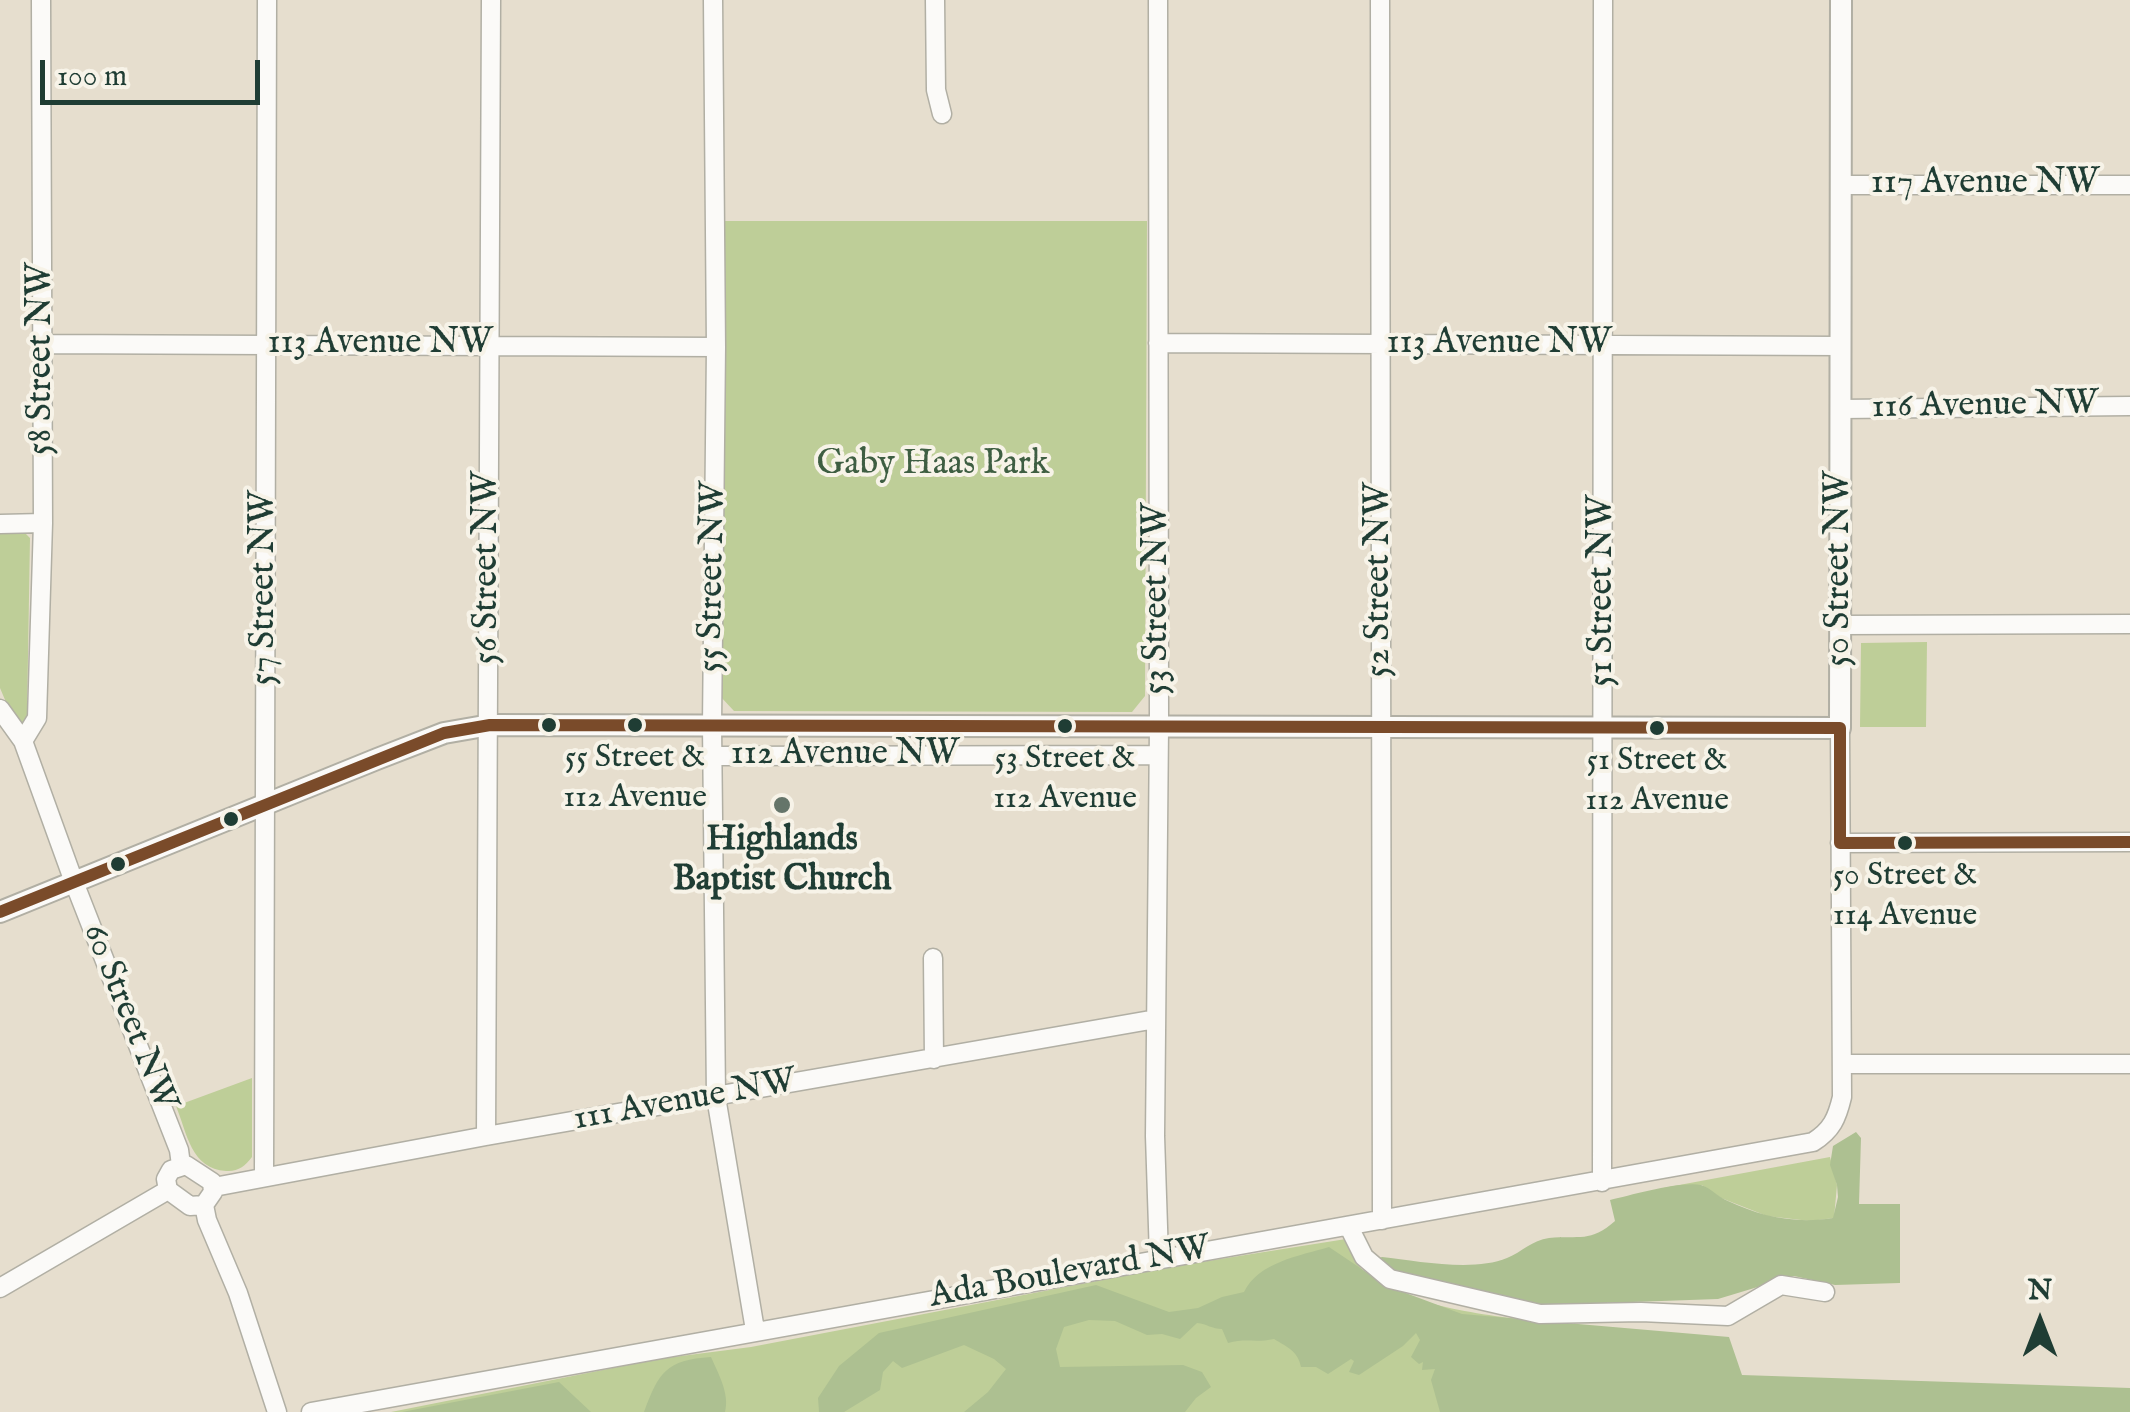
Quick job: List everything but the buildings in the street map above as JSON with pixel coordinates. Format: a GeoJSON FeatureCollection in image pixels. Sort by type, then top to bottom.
{"type":"FeatureCollection","features":[{"type":"Feature","properties":{"kind":"main road","name":"50 Street NW"},"geometry":{"type":"LineString","coordinates":[[1840,728],[1841,0]]}},
{"type":"Feature","properties":{"kind":"main road","name":"112 Avenue NW"},"geometry":{"type":"LineString","coordinates":[[0,912],[444,734],[490,724],[1840,728]]}},
{"type":"Feature","properties":{"kind":"street","name":"58 Street NW"},"geometry":{"type":"LineString","coordinates":[[23,741],[37,718],[43,523],[41,0]]}},
{"type":"Feature","properties":{"kind":"street","name":"57 Street NW"},"geometry":{"type":"LineString","coordinates":[[264,1176],[267,0]]}},
{"type":"Feature","properties":{"kind":"street","name":"56 Street NW"},"geometry":{"type":"LineString","coordinates":[[486,1136],[491,0]]}},
{"type":"Feature","properties":{"kind":"street","name":"55 Street NW"},"geometry":{"type":"LineString","coordinates":[[713,0],[716,347],[712,756],[716,1097],[755,1330]]}},
{"type":"Feature","properties":{"kind":"street"},"geometry":{"type":"LineString","coordinates":[[934,0],[936,90],[942,114]]}},
{"type":"Feature","properties":{"kind":"street","name":"53 Street NW"},"geometry":{"type":"LineString","coordinates":[[1158,0],[1159,1258]]}},
{"type":"Feature","properties":{"kind":"street","name":"52 Street NW"},"geometry":{"type":"LineString","coordinates":[[1380,0],[1382,1220]]}},
{"type":"Feature","properties":{"kind":"street","name":"51 Street NW"},"geometry":{"type":"LineString","coordinates":[[1602,1182],[1603,0]]}},
{"type":"Feature","properties":{"kind":"street","name":"117 Avenue NW"},"geometry":{"type":"LineString","coordinates":[[1840,185],[2130,186]]}},
{"type":"Feature","properties":{"kind":"street","name":"113 Avenue NW"},"geometry":{"type":"LineString","coordinates":[[1158,343],[1840,346]]}},
{"type":"Feature","properties":{"kind":"street","name":"113 Avenue NW"},"geometry":{"type":"LineString","coordinates":[[44,344],[716,347]]}},
{"type":"Feature","properties":{"kind":"street","name":"116 Avenue NW"},"geometry":{"type":"LineString","coordinates":[[1840,409],[2130,406]]}},
{"type":"Feature","properties":{"kind":"street"},"geometry":{"type":"LineString","coordinates":[[0,524],[43,523]]}},
{"type":"Feature","properties":{"kind":"street"},"geometry":{"type":"LineString","coordinates":[[1841,625],[2130,624]]}},
{"type":"Feature","properties":{"kind":"street","name":"60 Street NW"},"geometry":{"type":"LineString","coordinates":[[0,709],[23,741],[180,1150],[181,1165]]}},
{"type":"Feature","properties":{"kind":"street","name":"50 Street NW"},"geometry":{"type":"LineString","coordinates":[[1827,1134],[1837,1119],[1842,1097],[1840,728]]}},
{"type":"Feature","properties":{"kind":"street","name":"112 Avenue NW"},"geometry":{"type":"LineString","coordinates":[[712,756],[1158,756]]}},
{"type":"Feature","properties":{"kind":"street"},"geometry":{"type":"LineString","coordinates":[[1840,842],[2130,842]]}},
{"type":"Feature","properties":{"kind":"street"},"geometry":{"type":"LineString","coordinates":[[933,958],[934,1059]]}},
{"type":"Feature","properties":{"kind":"street","name":"111 Avenue NW"},"geometry":{"type":"LineString","coordinates":[[214,1187],[1156,1019]]}},
{"type":"Feature","properties":{"kind":"street"},"geometry":{"type":"LineString","coordinates":[[1843,1064],[2130,1064]]}},
{"type":"Feature","properties":{"kind":"street","name":"Ada Boulevard NW"},"geometry":{"type":"LineString","coordinates":[[312,1412],[1602,1182],[1813,1142],[1827,1134]]}},
{"type":"Feature","properties":{"kind":"street"},"geometry":{"type":"LineString","coordinates":[[181,1165],[204,1174],[214,1187],[212,1197],[204,1205],[190,1206],[168,1190],[168,1174],[181,1165]]}},
{"type":"Feature","properties":{"kind":"street"},"geometry":{"type":"LineString","coordinates":[[0,1288],[168,1190]]}},
{"type":"Feature","properties":{"kind":"street"},"geometry":{"type":"LineString","coordinates":[[204,1205],[238,1293],[276,1412]]}},
{"type":"Feature","properties":{"kind":"street"},"geometry":{"type":"LineString","coordinates":[[1349,1227],[1364,1257],[1390,1278],[1540,1314],[1641,1312],[1728,1316],[1781,1285],[1825,1292]]}},
{"type":"Feature","properties":{"kind":"green space","name":"Gaby Haas Park"},"geometry":{"type":"Polygon","coordinates":[[[722,221],[1147,221],[1145,696],[1132,712],[734,711],[720,696],[722,221]]]}},
{"type":"Feature","properties":{"kind":"green space"},"geometry":{"type":"Polygon","coordinates":[[[0,532],[24,532],[30,538],[27,715],[23,725],[14,721],[0,688],[0,532]]]}},
{"type":"Feature","properties":{"kind":"green space"},"geometry":{"type":"Polygon","coordinates":[[[1927,642],[1926,727],[1860,727],[1861,643],[1927,642]]]}},
{"type":"Feature","properties":{"kind":"green space"},"geometry":{"type":"Polygon","coordinates":[[[252,1078],[252,1157],[234,1170],[214,1169],[192,1148],[176,1106],[252,1078]]]}},
{"type":"Feature","properties":{"kind":"green space"},"geometry":{"type":"Polygon","coordinates":[[[1856,1132],[1861,1138],[1859,1204],[1900,1204],[1900,1283],[1835,1285],[1794,1276],[1718,1299],[1548,1305],[1496,1299],[1398,1274],[1379,1264],[1382,1257],[1445,1264],[1494,1262],[1543,1239],[1598,1233],[1615,1221],[1610,1200],[1681,1185],[1704,1186],[1725,1200],[1766,1215],[1806,1220],[1833,1218],[1838,1197],[1830,1165],[1833,1146],[1856,1132]]]}},
{"type":"Feature","properties":{"kind":"green space"},"geometry":{"type":"Polygon","coordinates":[[[1830,1157],[1837,1185],[1834,1218],[1810,1221],[1767,1216],[1721,1198],[1702,1185],[1663,1188],[1830,1157]]]}},
{"type":"Feature","properties":{"kind":"green space"},"geometry":{"type":"Polygon","coordinates":[[[1346,1239],[1360,1267],[1392,1290],[1439,1306],[1530,1320],[1583,1412],[391,1412],[658,1359],[751,1347],[1170,1267],[1346,1239]]]}},
{"type":"Feature","properties":{"kind":"green space"},"geometry":{"type":"Polygon","coordinates":[[[1329,1247],[1387,1286],[1462,1314],[1729,1337],[1742,1375],[2130,1388],[2130,1412],[1440,1412],[1431,1380],[1435,1369],[1422,1370],[1423,1362],[1419,1364],[1411,1357],[1420,1340],[1416,1333],[1359,1375],[1349,1372],[1354,1361],[1351,1359],[1328,1374],[1316,1367],[1301,1367],[1295,1353],[1274,1339],[1228,1343],[1222,1329],[1197,1323],[1180,1339],[1147,1335],[1115,1321],[1089,1320],[1064,1327],[1056,1349],[1060,1367],[1183,1365],[1202,1372],[1211,1387],[1185,1412],[964,1412],[988,1392],[1006,1369],[964,1345],[902,1368],[893,1361],[883,1372],[880,1390],[844,1412],[819,1412],[818,1398],[839,1366],[879,1333],[1096,1285],[1169,1312],[1198,1308],[1244,1292],[1270,1267],[1329,1247]]]}},
{"type":"Feature","properties":{"kind":"green space"},"geometry":{"type":"Polygon","coordinates":[[[711,1357],[725,1391],[725,1412],[644,1412],[654,1387],[666,1371],[684,1361],[711,1357]]]}},
{"type":"Feature","properties":{"kind":"green space"},"geometry":{"type":"Polygon","coordinates":[[[559,1382],[591,1412],[402,1412],[559,1382]]]}},
{"type":"Feature","properties":{"kind":"transit line"},"geometry":{"type":"LineString","coordinates":[[0,912],[444,733],[490,725],[1840,728]]}},
{"type":"Feature","properties":{"kind":"transit line"},"geometry":{"type":"LineString","coordinates":[[1840,728],[1840,843]]}},
{"type":"Feature","properties":{"kind":"transit line"},"geometry":{"type":"LineString","coordinates":[[1840,843],[2130,842]]}},
{"type":"Feature","properties":{"kind":"place","name":"55 Street & 112 Avenue"},"geometry":{"type":"Point","coordinates":[635,725]}},
{"type":"Feature","properties":{"kind":"place","name":"53 Street & 112 Avenue"},"geometry":{"type":"Point","coordinates":[1065,726]}},
{"type":"Feature","properties":{"kind":"place","name":"51 Street & 112 Avenue"},"geometry":{"type":"Point","coordinates":[1657,728]}},
{"type":"Feature","properties":{"kind":"place","name":"Highlands Baptist Church"},"geometry":{"type":"Point","coordinates":[782,805]}},
{"type":"Feature","properties":{"kind":"place","name":"50 Street & 114 Avenue"},"geometry":{"type":"Point","coordinates":[1905,843]}}]}
